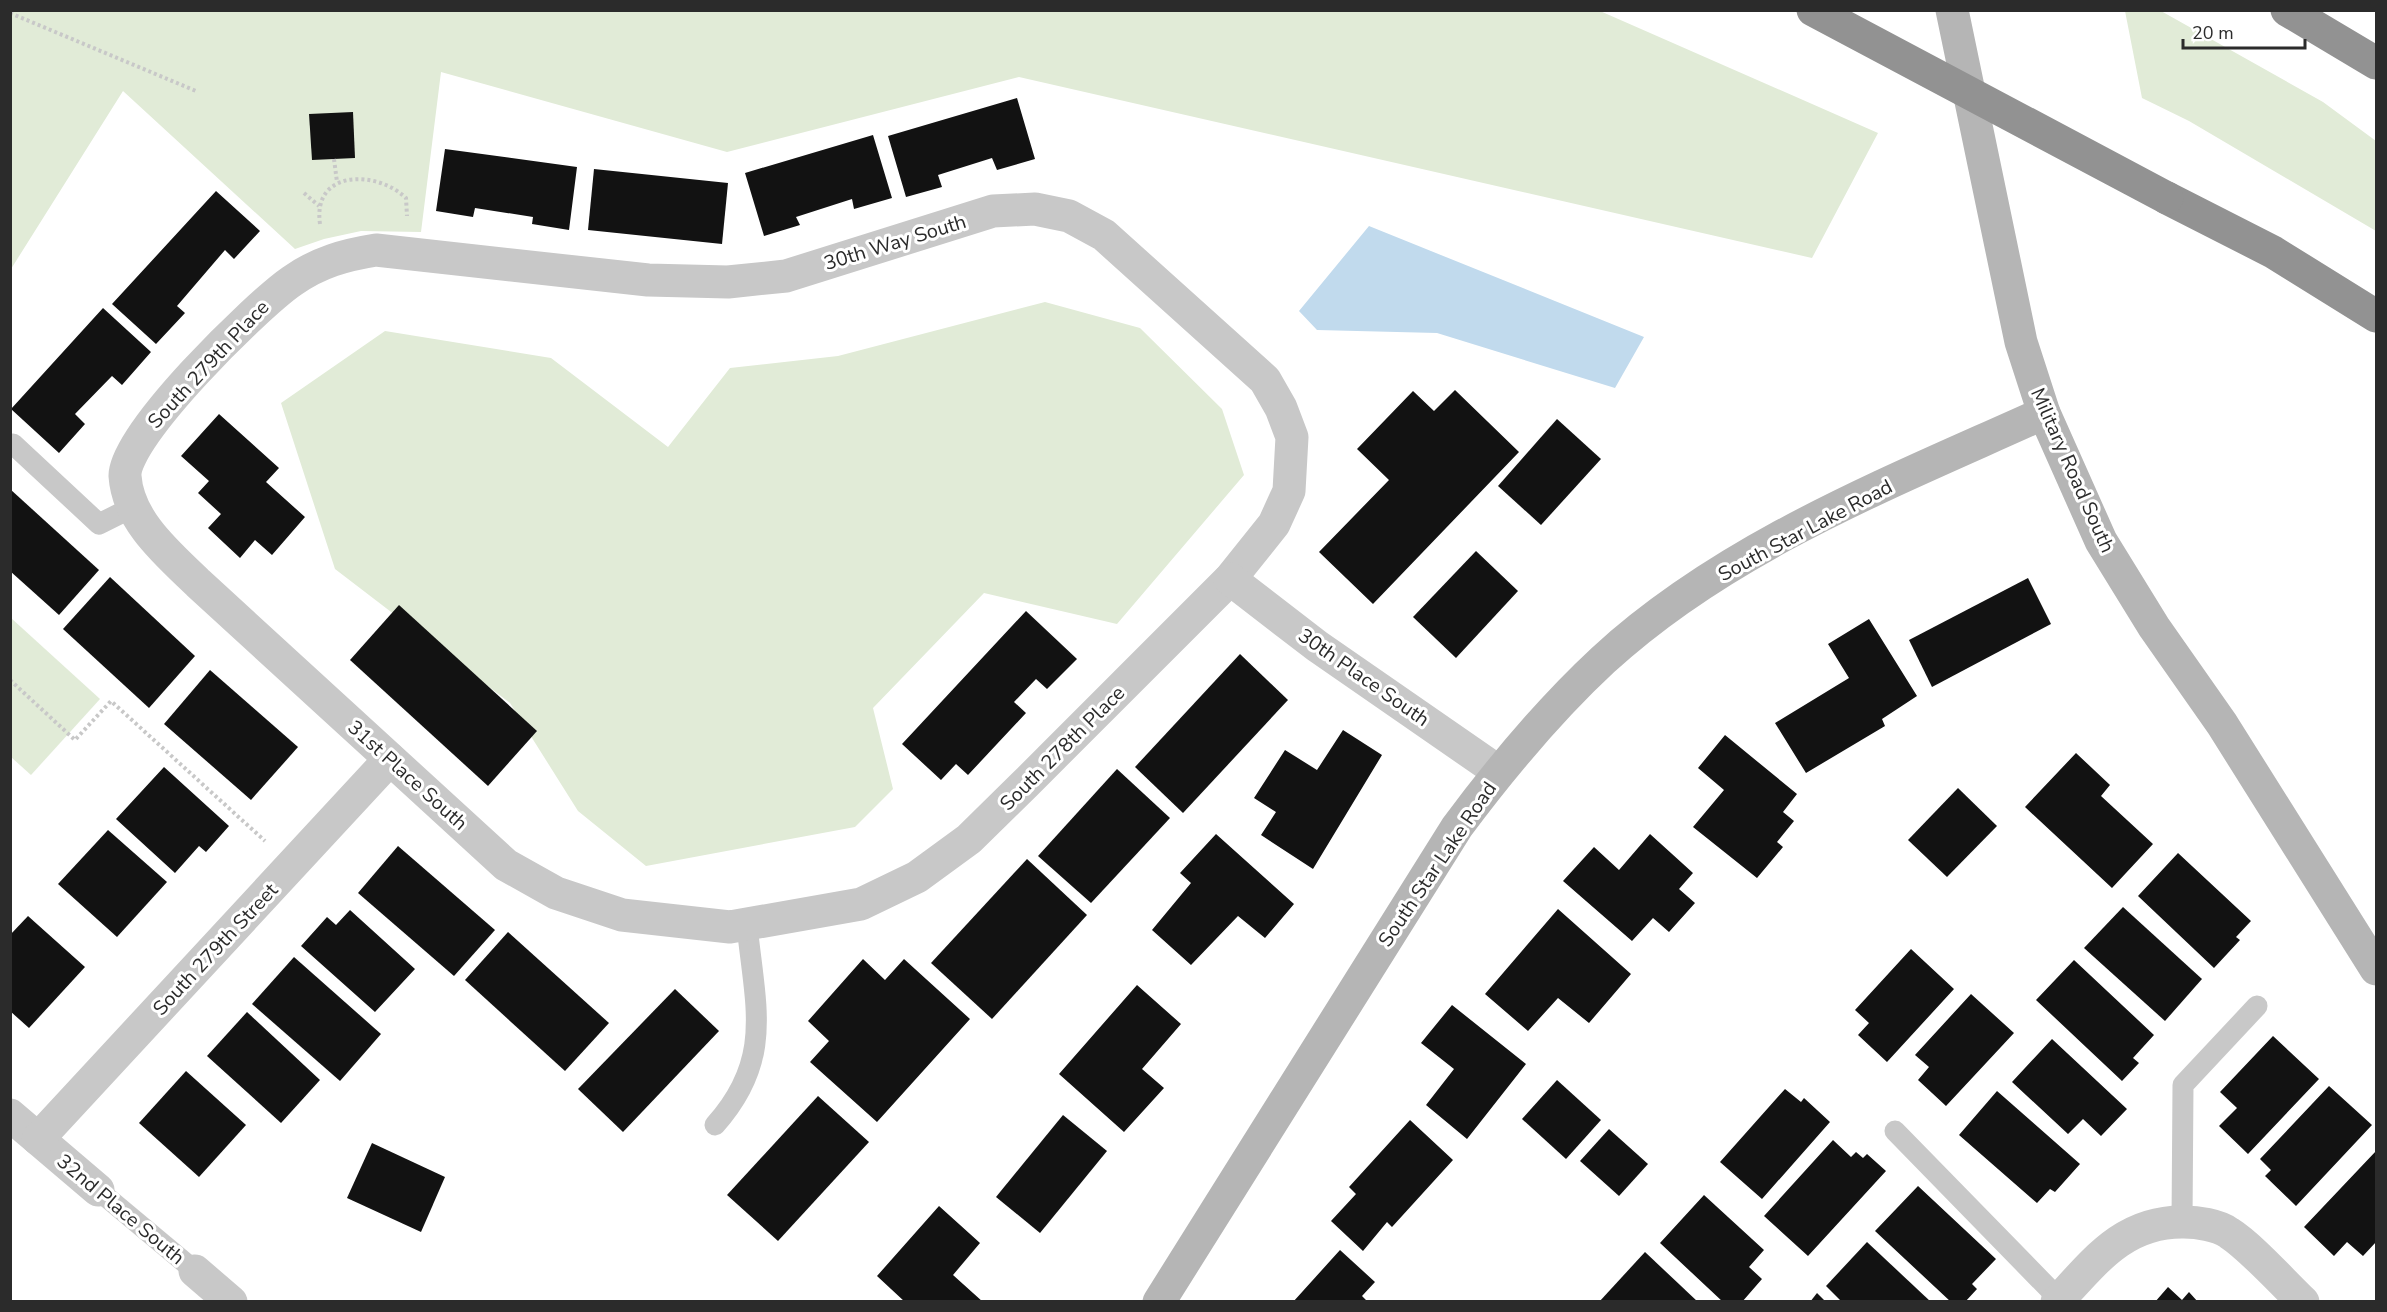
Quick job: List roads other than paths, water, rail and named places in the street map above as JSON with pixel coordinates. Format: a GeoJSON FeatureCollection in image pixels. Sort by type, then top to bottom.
{"type":"FeatureCollection","features":[{"type":"Feature","properties":{"kind":"highway"},"geometry":{"type":"LineString","coordinates":[[1813,10],[2273,252],[2376,316]]}},
{"type":"Feature","properties":{"kind":"highway"},"geometry":{"type":"LineString","coordinates":[[2287,10],[2376,63]]}},
{"type":"Feature","properties":{"kind":"highway"},"geometry":{"type":"LineString","coordinates":[[2273,252],[2376,339]]}},
{"type":"Feature","properties":{"kind":"street","name":"Military Road South"},"geometry":{"type":"LineString","coordinates":[[1952,10],[2021,342],[2044,413],[2101,541],[2154,627],[2222,724],[2376,969]]}},
{"type":"Feature","properties":{"kind":"street","name":"30th Way South"},"geometry":{"type":"LineString","coordinates":[[389,251],[648,280],[728,282],[786,276],[993,211],[1035,209],[1068,216],[1104,235],[1265,380],[1281,408],[1292,437],[1292,464]]}},
{"type":"Feature","properties":{"kind":"street","name":"South 279th Place"},"geometry":{"type":"LineString","coordinates":[[133,507],[125,474],[138,439],[252,312],[293,280],[337,256],[389,251]]}},
{"type":"Feature","properties":{"kind":"street","name":"South Star Lake Road"},"geometry":{"type":"LineString","coordinates":[[1159,1302],[1457,827],[1499,772],[1555,708],[1604,660],[1664,611],[1751,555],[1831,512],[2044,413]]}},
{"type":"Feature","properties":{"kind":"street","name":"South 278th Place"},"geometry":{"type":"LineString","coordinates":[[747,925],[861,904],[917,877],[969,840],[1230,579],[1274,524],[1289,491],[1292,464]]}},
{"type":"Feature","properties":{"kind":"street","name":"31st Place South"},"geometry":{"type":"LineString","coordinates":[[133,507],[158,544],[182,567],[506,864],[556,893],[622,915],[730,927],[747,925]]}},
{"type":"Feature","properties":{"kind":"street","name":"30th Place South"},"geometry":{"type":"LineString","coordinates":[[1230,579],[1317,645],[1499,772]]}},
{"type":"Feature","properties":{"kind":"street","name":"South 279th Street"},"geometry":{"type":"LineString","coordinates":[[38,1139],[390,759]]}},
{"type":"Feature","properties":{"kind":"street","name":"32nd Place South"},"geometry":{"type":"LineString","coordinates":[[10,1115],[98,1190]]}},
{"type":"Feature","properties":{"kind":"street"},"geometry":{"type":"LineString","coordinates":[[2058,1300],[2101,1254],[2131,1232],[2168,1222],[2196,1222],[2228,1232],[2303,1302]]}},
{"type":"Feature","properties":{"kind":"street","name":"32nd Place South"},"geometry":{"type":"LineString","coordinates":[[195,1271],[231,1302]]}},
{"type":"Feature","properties":{"kind":"lane"},"geometry":{"type":"LineString","coordinates":[[13,444],[99,524],[133,507]]}},
{"type":"Feature","properties":{"kind":"lane"},"geometry":{"type":"LineString","coordinates":[[715,1125],[743,1089],[752,1067],[756,1043],[757,1018],[747,925]]}},
{"type":"Feature","properties":{"kind":"lane"},"geometry":{"type":"LineString","coordinates":[[2182,1222],[2184,1086],[2257,1006]]}},
{"type":"Feature","properties":{"kind":"lane"},"geometry":{"type":"LineString","coordinates":[[1895,1131],[2058,1300]]}},
{"type":"Feature","properties":{"kind":"lane","name":"32nd Place South"},"geometry":{"type":"LineString","coordinates":[[98,1190],[195,1271]]}},
{"type":"Feature","properties":{"kind":"water"},"geometry":{"type":"Polygon","coordinates":[[[1369,226],[1644,337],[1615,388],[1437,333],[1317,330],[1299,311],[1369,226]]]}}]}
